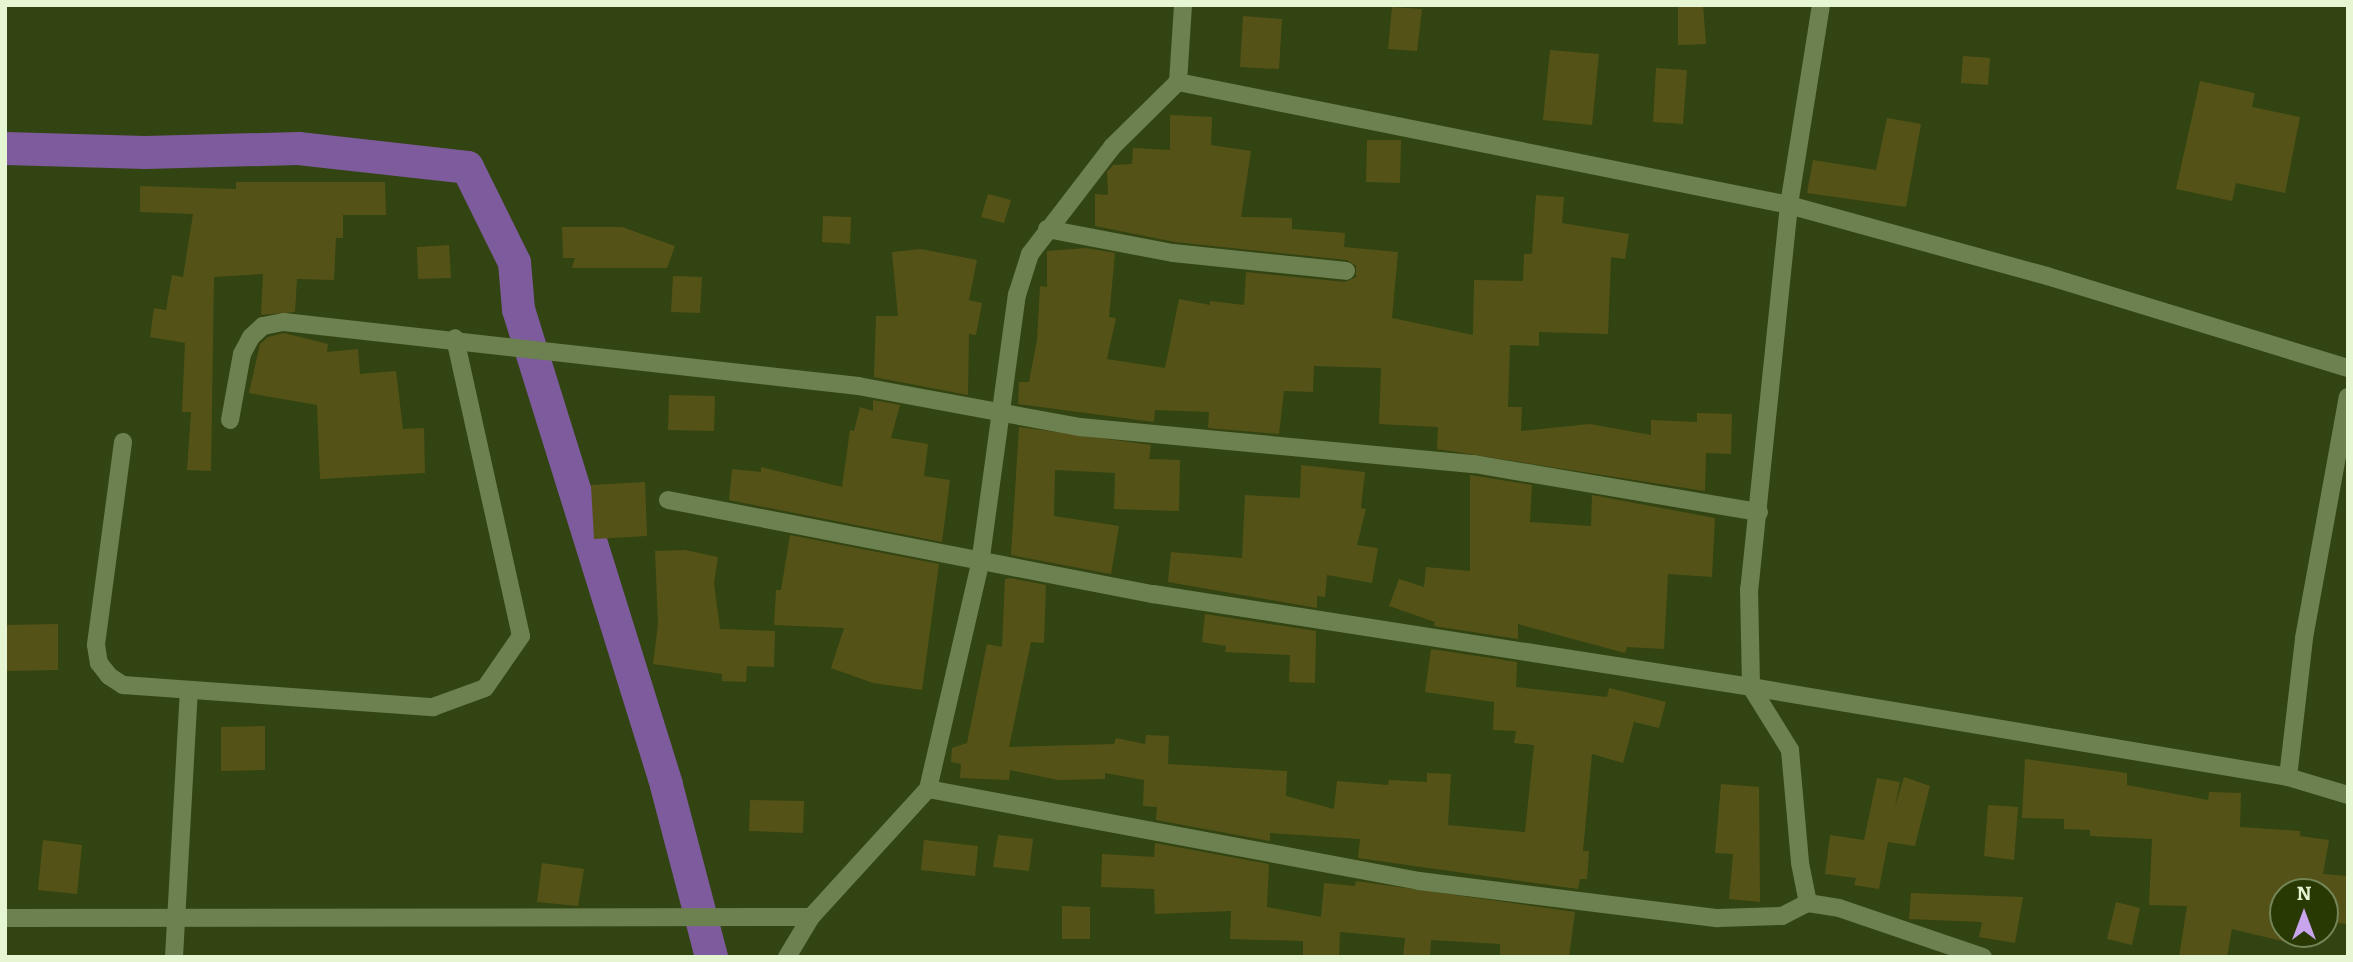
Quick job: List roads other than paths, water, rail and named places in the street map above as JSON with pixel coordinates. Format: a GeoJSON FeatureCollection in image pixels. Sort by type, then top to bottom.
{"type":"FeatureCollection","features":[{"type":"Feature","properties":{"kind":"street"},"geometry":{"type":"LineString","coordinates":[[787,957],[811,917],[928,789],[980,564],[1003,416],[1017,295],[1030,254],[1112,147],[1178,82],[1183,5]]}},
{"type":"Feature","properties":{"kind":"street"},"geometry":{"type":"LineString","coordinates":[[1808,903],[1800,863],[1790,750],[1751,687],[1749,589],[1789,205],[1821,5]]}},
{"type":"Feature","properties":{"kind":"street"},"geometry":{"type":"LineString","coordinates":[[1178,82],[1789,205],[2047,276],[2348,368]]}},
{"type":"Feature","properties":{"kind":"street"},"geometry":{"type":"LineString","coordinates":[[1047,229],[1173,253],[1346,271]]}},
{"type":"Feature","properties":{"kind":"street"},"geometry":{"type":"LineString","coordinates":[[230,420],[242,354],[263,326],[284,322],[455,338],[858,386],[1003,416],[1474,464],[1759,512]]}},
{"type":"Feature","properties":{"kind":"street"},"geometry":{"type":"LineString","coordinates":[[123,442],[98,631],[99,663],[123,685],[433,707],[485,688],[505,664],[521,636],[455,338]]}},
{"type":"Feature","properties":{"kind":"street"},"geometry":{"type":"LineString","coordinates":[[2288,777],[2304,638],[2348,397]]}},
{"type":"Feature","properties":{"kind":"street"},"geometry":{"type":"LineString","coordinates":[[668,500],[980,564],[1751,687],[2288,777],[2348,795]]}},
{"type":"Feature","properties":{"kind":"street"},"geometry":{"type":"LineString","coordinates":[[174,957],[189,690]]}},
{"type":"Feature","properties":{"kind":"street"},"geometry":{"type":"LineString","coordinates":[[928,789],[1419,881],[1718,918],[1782,916],[1808,903],[1839,908],[1983,957]]}},
{"type":"Feature","properties":{"kind":"street"},"geometry":{"type":"LineString","coordinates":[[5,918],[811,917]]}},
{"type":"Feature","properties":{"kind":"waterway"},"geometry":{"type":"LineString","coordinates":[[5,148],[145,152],[298,148],[467,167],[514,262],[518,309],[666,785],[711,957]]}}]}
